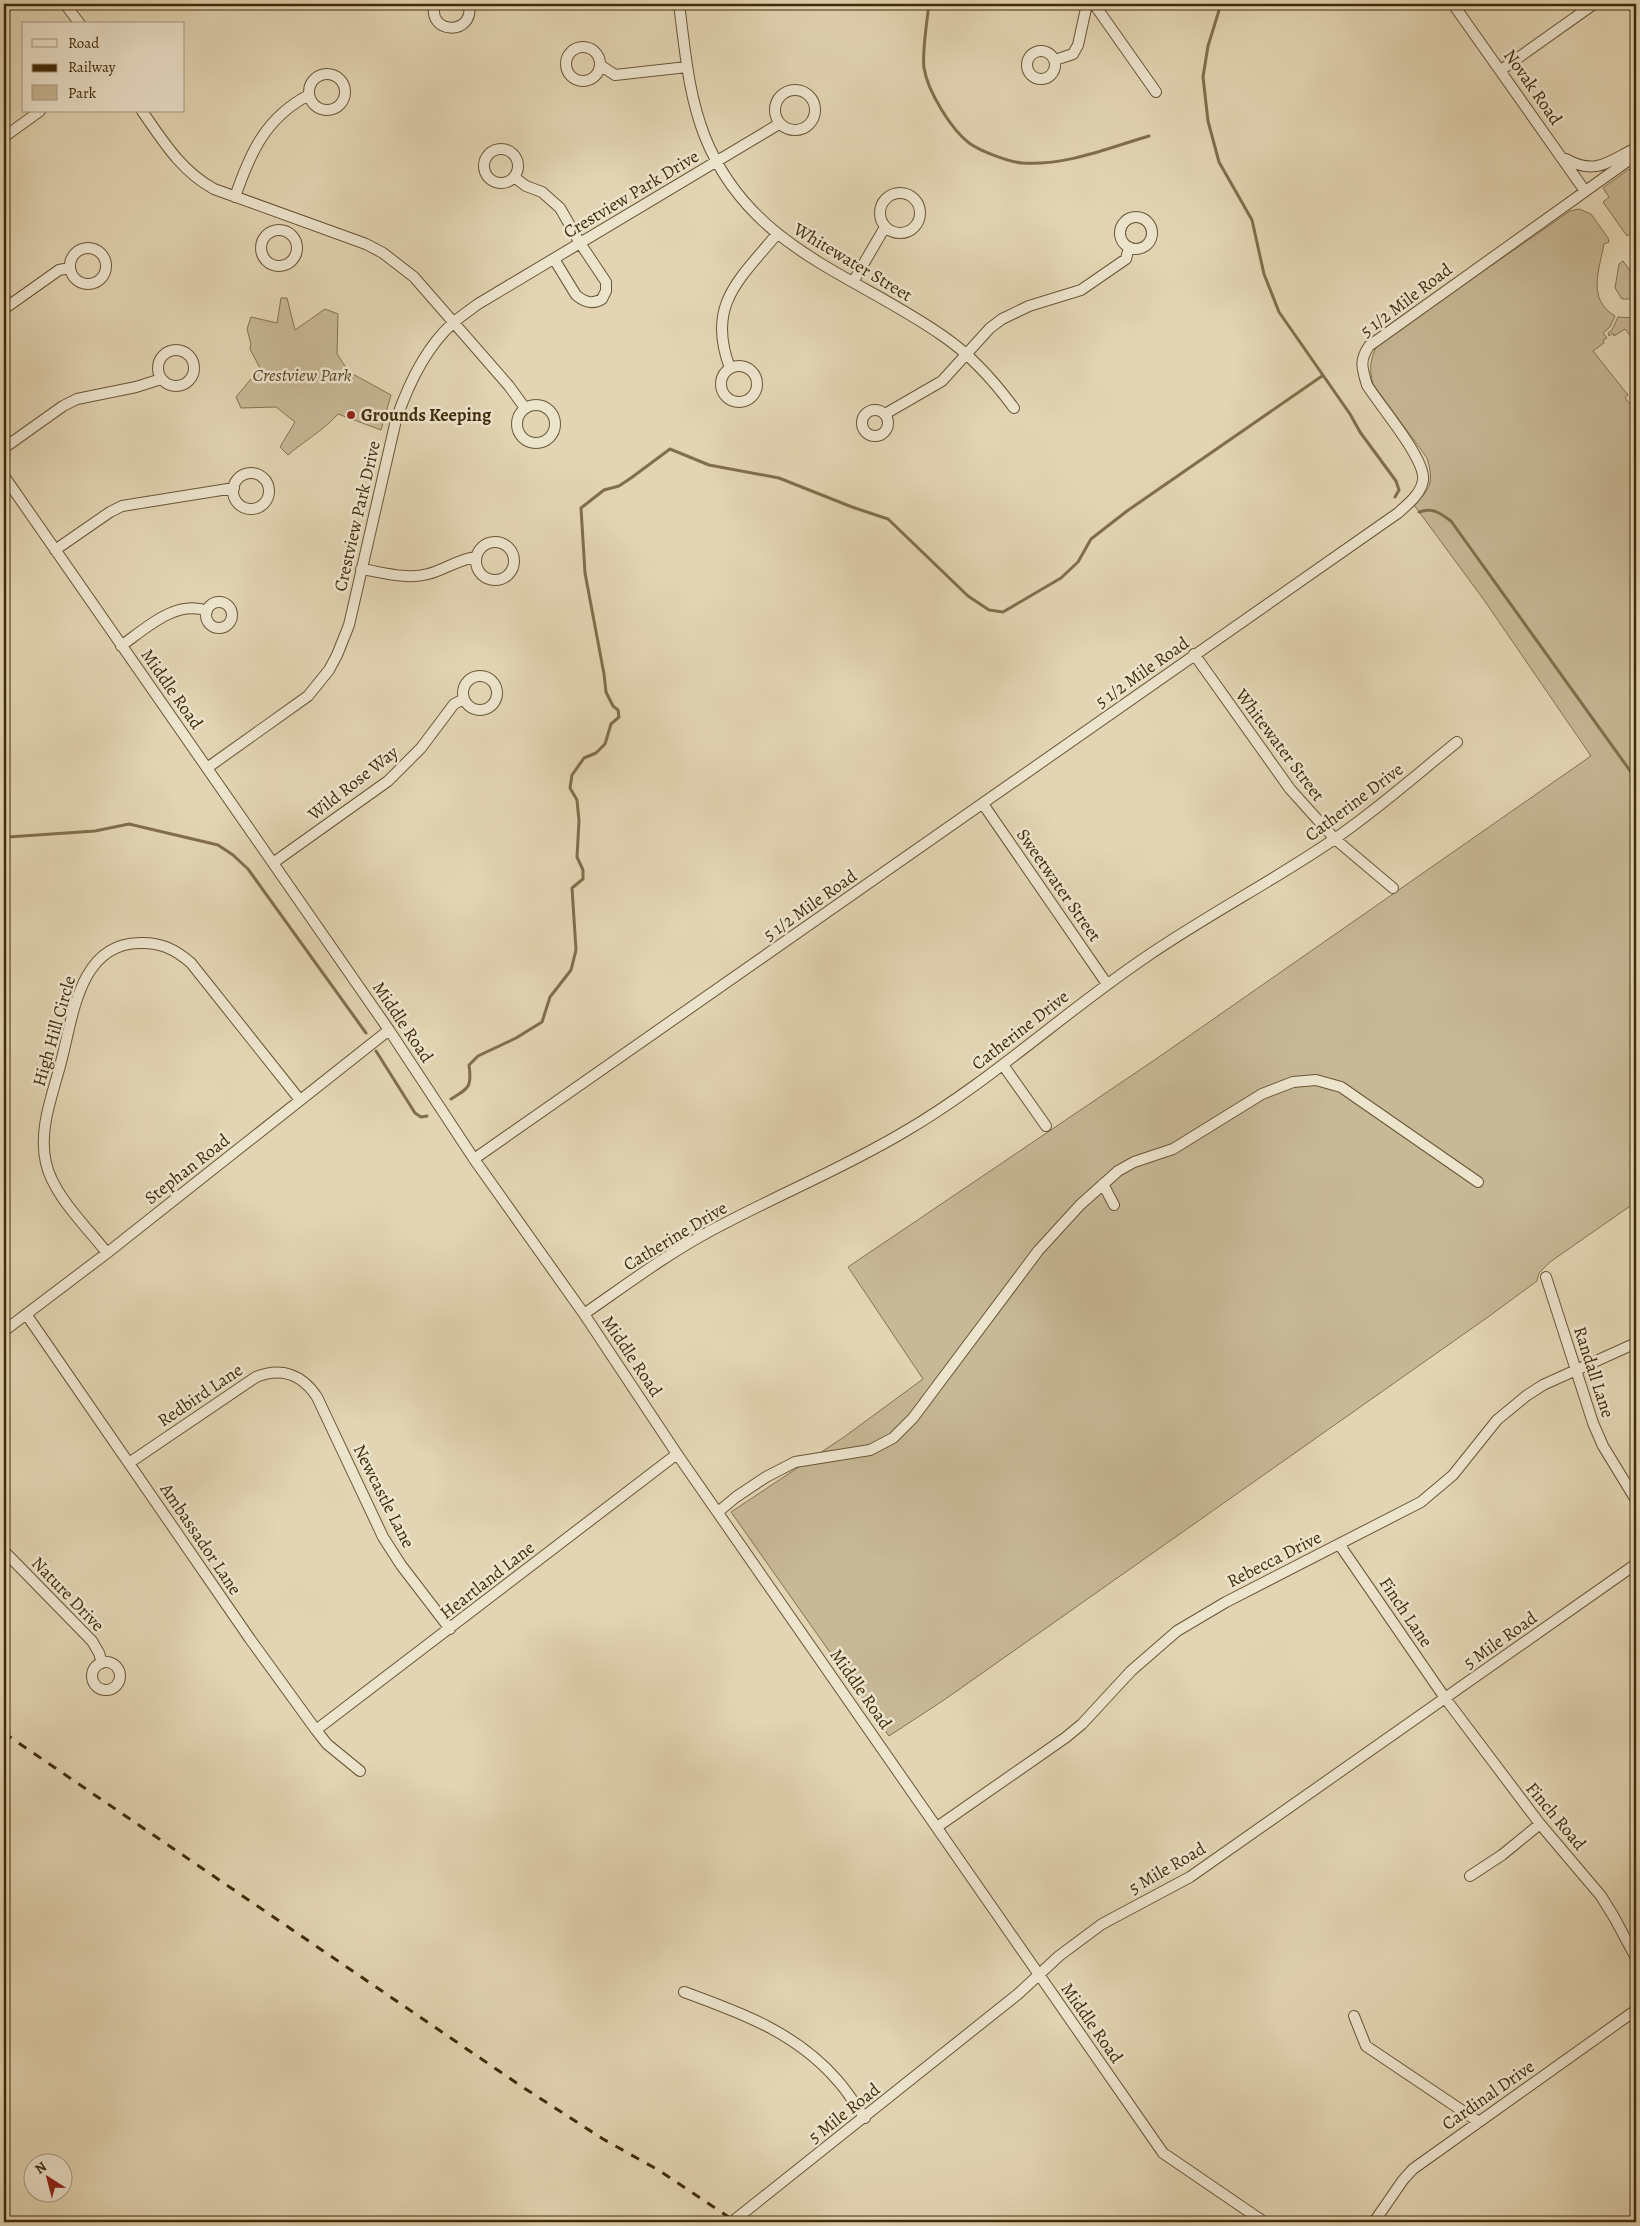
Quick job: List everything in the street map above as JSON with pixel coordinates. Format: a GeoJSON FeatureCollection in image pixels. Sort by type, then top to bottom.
{"type":"FeatureCollection","features":[{"type":"Feature","properties":{"kind":"street"},"geometry":{"type":"LineString","coordinates":[[65,4],[78,22]]}},
{"type":"Feature","properties":{"kind":"street"},"geometry":{"type":"LineString","coordinates":[[435,4],[434,13],[436,19],[444,26],[450,28],[466,22],[470,11],[469,4]]}},
{"type":"Feature","properties":{"kind":"street","name":"Whitewater Street"},"geometry":{"type":"LineString","coordinates":[[679,4],[687,67],[696,113],[717,162],[746,204],[777,234],[804,254],[920,321],[967,355],[998,387],[1014,408]]}},
{"type":"Feature","properties":{"kind":"street"},"geometry":{"type":"LineString","coordinates":[[1055,60],[1073,54],[1078,45],[1087,4]]}},
{"type":"Feature","properties":{"kind":"street"},"geometry":{"type":"LineString","coordinates":[[1094,4],[1156,92]]}},
{"type":"Feature","properties":{"kind":"street","name":"Novak Road"},"geometry":{"type":"LineString","coordinates":[[1453,4],[1563,157],[1585,191]]}},
{"type":"Feature","properties":{"kind":"street"},"geometry":{"type":"LineString","coordinates":[[1501,70],[1594,4]]}},
{"type":"Feature","properties":{"kind":"street"},"geometry":{"type":"LineString","coordinates":[[600,65],[615,75],[687,67]]}},
{"type":"Feature","properties":{"kind":"street"},"geometry":{"type":"LineString","coordinates":[[790,90],[797,90],[809,96],[815,107],[815,114],[809,125],[797,131],[784,128],[779,124],[774,111],[778,98],[790,90]]}},
{"type":"Feature","properties":{"kind":"street"},"geometry":{"type":"LineString","coordinates":[[234,197],[248,161],[266,131],[291,105],[309,95]]}},
{"type":"Feature","properties":{"kind":"street"},"geometry":{"type":"LineString","coordinates":[[4,137],[39,112]]}},
{"type":"Feature","properties":{"kind":"street"},"geometry":{"type":"LineString","coordinates":[[143,112],[187,171],[214,189],[366,244],[383,253],[414,277],[452,323],[509,386],[525,408]]}},
{"type":"Feature","properties":{"kind":"street","name":"Crestview Park Drive"},"geometry":{"type":"LineString","coordinates":[[207,768],[308,696],[329,670],[344,639],[396,420],[404,398],[425,357],[452,323],[478,304],[779,124]]}},
{"type":"Feature","properties":{"kind":"street"},"geometry":{"type":"LineString","coordinates":[[1563,157],[1582,168],[1592,168],[1603,165],[1636,148]]}},
{"type":"Feature","properties":{"kind":"street","name":"5 1/2 Mile Road"},"geometry":{"type":"LineString","coordinates":[[474,1159],[1398,513],[1418,492],[1423,480],[1423,469],[1367,384],[1362,371],[1362,356],[1368,346],[1636,155]]}},
{"type":"Feature","properties":{"kind":"street"},"geometry":{"type":"LineString","coordinates":[[514,176],[526,186],[552,198],[560,208],[606,282],[606,291],[602,299],[590,302],[580,299],[554,259]]}},
{"type":"Feature","properties":{"kind":"street"},"geometry":{"type":"LineString","coordinates":[[897,193],[909,195],[914,199],[920,209],[920,215],[912,230],[901,233],[885,227],[880,216],[882,203],[886,198],[897,193]]}},
{"type":"Feature","properties":{"kind":"street"},"geometry":{"type":"LineString","coordinates":[[287,232],[293,217]]}},
{"type":"Feature","properties":{"kind":"street"},"geometry":{"type":"LineString","coordinates":[[853,282],[885,227]]}},
{"type":"Feature","properties":{"kind":"street"},"geometry":{"type":"LineString","coordinates":[[730,368],[724,354],[721,332],[724,306],[737,281],[777,234]]}},
{"type":"Feature","properties":{"kind":"street"},"geometry":{"type":"LineString","coordinates":[[885,414],[942,381],[990,328],[1002,319],[1015,311],[1081,290],[1126,259],[1129,247]]}},
{"type":"Feature","properties":{"kind":"street"},"geometry":{"type":"LineString","coordinates":[[4,309],[59,270],[70,268]]}},
{"type":"Feature","properties":{"kind":"street"},"geometry":{"type":"LineString","coordinates":[[4,448],[63,406],[77,399],[136,387],[161,379]]}},
{"type":"Feature","properties":{"kind":"street","name":"Middle Road"},"geometry":{"type":"LineString","coordinates":[[4,476],[389,1030],[474,1159],[584,1314],[677,1454],[1163,2153],[1264,2222]]}},
{"type":"Feature","properties":{"kind":"street"},"geometry":{"type":"LineString","coordinates":[[55,550],[110,512],[122,506],[234,488]]}},
{"type":"Feature","properties":{"kind":"street"},"geometry":{"type":"LineString","coordinates":[[361,569],[418,576],[428,574],[468,558],[476,557]]}},
{"type":"Feature","properties":{"kind":"street"},"geometry":{"type":"LineString","coordinates":[[121,646],[170,614],[193,607],[207,611]]}},
{"type":"Feature","properties":{"kind":"street","name":"Whitewater Street"},"geometry":{"type":"LineString","coordinates":[[1194,654],[1290,789],[1335,839],[1393,888]]}},
{"type":"Feature","properties":{"kind":"street","name":"Wild Rose Way"},"geometry":{"type":"LineString","coordinates":[[273,863],[388,781],[421,748],[454,704],[464,699]]}},
{"type":"Feature","properties":{"kind":"street","name":"Catherine Drive"},"geometry":{"type":"LineString","coordinates":[[584,1314],[710,1231],[866,1154],[945,1106],[1003,1065],[1107,984],[1197,924],[1335,839],[1377,808],[1457,742]]}},
{"type":"Feature","properties":{"kind":"street","name":"Sweetwater Street"},"geometry":{"type":"LineString","coordinates":[[983,804],[1107,984]]}},
{"type":"Feature","properties":{"kind":"street","name":"High Hill Circle"},"geometry":{"type":"LineString","coordinates":[[107,1253],[58,1191],[46,1164],[44,1149],[46,1119],[81,986],[93,965],[102,956],[124,945],[135,943],[160,944],[181,954],[191,962],[300,1100]]}},
{"type":"Feature","properties":{"kind":"street","name":"Stephan Road"},"geometry":{"type":"LineString","coordinates":[[4,1331],[107,1253],[389,1030]]}},
{"type":"Feature","properties":{"kind":"street"},"geometry":{"type":"LineString","coordinates":[[1003,1065],[1046,1126]]}},
{"type":"Feature","properties":{"kind":"street"},"geometry":{"type":"LineString","coordinates":[[718,1512],[736,1496],[795,1462],[870,1450],[893,1438],[913,1418],[1038,1251],[1080,1205],[1103,1184],[1134,1162],[1173,1148],[1262,1094],[1293,1082],[1316,1080],[1340,1087],[1478,1182]]}},
{"type":"Feature","properties":{"kind":"street"},"geometry":{"type":"LineString","coordinates":[[1103,1184],[1114,1205]]}},
{"type":"Feature","properties":{"kind":"street","name":"Randall Lane"},"geometry":{"type":"LineString","coordinates":[[1546,1277],[1600,1438],[1636,1500]]}},
{"type":"Feature","properties":{"kind":"street","name":"Ambassador Lane"},"geometry":{"type":"LineString","coordinates":[[26,1314],[250,1639],[316,1730],[327,1744],[360,1771]]}},
{"type":"Feature","properties":{"kind":"street","name":"Rebecca Drive"},"geometry":{"type":"LineString","coordinates":[[937,1827],[1065,1738],[1082,1724],[1131,1671],[1177,1632],[1226,1602],[1411,1508],[1433,1493],[1453,1475],[1487,1432],[1511,1407],[1543,1385],[1636,1343]]}},
{"type":"Feature","properties":{"kind":"street","name":"Redbird Lane"},"geometry":{"type":"LineString","coordinates":[[129,1463],[256,1377],[276,1372],[295,1376]]}},
{"type":"Feature","properties":{"kind":"street","name":"Newcastle Lane"},"geometry":{"type":"LineString","coordinates":[[295,1376],[311,1388],[316,1397],[383,1537],[401,1565],[450,1629]]}},
{"type":"Feature","properties":{"kind":"street","name":"Heartland Lane"},"geometry":{"type":"LineString","coordinates":[[316,1730],[677,1454]]}},
{"type":"Feature","properties":{"kind":"street","name":"Finch Lane"},"geometry":{"type":"LineString","coordinates":[[1340,1544],[1445,1698]]}},
{"type":"Feature","properties":{"kind":"street","name":"Nature Drive"},"geometry":{"type":"LineString","coordinates":[[4,1551],[92,1641],[99,1652],[102,1663]]}},
{"type":"Feature","properties":{"kind":"street","name":"5 Mile Road"},"geometry":{"type":"LineString","coordinates":[[732,2222],[865,2118],[1039,1976],[1058,1956],[1102,1924],[1190,1877],[1636,1564]]}},
{"type":"Feature","properties":{"kind":"street","name":"Finch Road"},"geometry":{"type":"LineString","coordinates":[[1445,1698],[1540,1824],[1601,1896],[1636,1958]]}},
{"type":"Feature","properties":{"kind":"street"},"geometry":{"type":"LineString","coordinates":[[1470,1876],[1502,1856],[1540,1824]]}},
{"type":"Feature","properties":{"kind":"street"},"geometry":{"type":"LineString","coordinates":[[684,1992],[749,2016],[792,2040],[823,2065],[839,2082],[865,2118]]}},
{"type":"Feature","properties":{"kind":"street","name":"Cardinal Drive"},"geometry":{"type":"LineString","coordinates":[[1374,2222],[1403,2180],[1413,2169],[1636,2010]]}},
{"type":"Feature","properties":{"kind":"street"},"geometry":{"type":"LineString","coordinates":[[1354,2016],[1366,2046],[1479,2122]]}},
{"type":"Feature","properties":{"kind":"green space"},"geometry":{"type":"Polygon","coordinates":[[[1636,164],[1636,210],[1632,224],[1635,230],[1627,236],[1603,202],[1609,197],[1603,188],[1636,164]]]}},
{"type":"Feature","properties":{"kind":"green space"},"geometry":{"type":"Polygon","coordinates":[[[1579,209],[1591,214],[1609,242],[1604,244],[1597,284],[1601,302],[1615,316],[1610,327],[1603,333],[1607,338],[1603,340],[1604,343],[1593,351],[1628,395],[1625,398],[1636,411],[1636,1202],[1550,1262],[1539,1273],[1537,1281],[1488,1317],[944,1700],[889,1736],[731,1512],[844,1437],[923,1379],[848,1267],[1156,1059],[1591,756],[1484,600],[1414,505],[1430,484],[1427,458],[1373,384],[1371,373],[1373,355],[1377,345],[1570,211],[1579,209]]]}},
{"type":"Feature","properties":{"kind":"green space"},"geometry":{"type":"Polygon","coordinates":[[[1623,261],[1636,279],[1636,295],[1630,299],[1622,299],[1615,288],[1619,264],[1623,261]]]}},
{"type":"Feature","properties":{"kind":"green space","name":"Crestview Park"},"geometry":{"type":"Polygon","coordinates":[[[281,298],[287,298],[295,330],[325,309],[338,314],[337,354],[349,372],[391,395],[381,430],[338,414],[327,425],[288,455],[280,447],[295,422],[276,407],[241,408],[236,397],[260,368],[250,349],[251,344],[247,329],[251,317],[277,323],[281,298]]]}},
{"type":"Feature","properties":{"kind":"green space"},"geometry":{"type":"Polygon","coordinates":[[[1618,317],[1634,318],[1636,321],[1636,350],[1630,342],[1633,339],[1625,329],[1614,336],[1613,333],[1609,336],[1608,333],[1612,330],[1618,317]]]}},
{"type":"Feature","properties":{"kind":"waterway"},"geometry":{"type":"LineString","coordinates":[[929,4],[924,54],[926,78],[941,109],[955,129],[969,143],[987,153],[1010,161],[1038,163],[1071,159],[1149,136]]}},
{"type":"Feature","properties":{"kind":"waterway"},"geometry":{"type":"LineString","coordinates":[[1221,4],[1208,46],[1203,77],[1208,121],[1219,162],[1252,220],[1264,274],[1279,312],[1350,414],[1360,432],[1396,481],[1399,490],[1395,497]]}},
{"type":"Feature","properties":{"kind":"waterway"},"geometry":{"type":"LineString","coordinates":[[451,1099],[468,1086],[470,1078],[469,1065],[478,1056],[516,1038],[542,1022],[550,997],[571,970],[576,950],[572,888],[583,879],[583,870],[577,857],[579,821],[577,800],[570,788],[572,775],[584,758],[596,753],[605,744],[611,724],[619,717],[618,710],[613,706],[606,692],[585,573],[581,508],[604,490],[619,486],[670,449],[709,465],[779,478],[888,519],[968,596],[989,610],[1003,612],[1061,578],[1078,562],[1091,539],[1127,511],[1322,376]]}},
{"type":"Feature","properties":{"kind":"waterway"},"geometry":{"type":"LineString","coordinates":[[1419,512],[1428,510],[1440,513],[1451,521],[1636,779]]}},
{"type":"Feature","properties":{"kind":"waterway"},"geometry":{"type":"LineString","coordinates":[[4,839],[8,837],[95,831],[129,824],[218,845],[233,855],[248,869],[366,1033]]}},
{"type":"Feature","properties":{"kind":"waterway"},"geometry":{"type":"LineString","coordinates":[[376,1051],[415,1113],[421,1117],[427,1116]]}},
{"type":"Feature","properties":{"kind":"railway"},"geometry":{"type":"LineString","coordinates":[[4,1733],[521,2086],[603,2139],[660,2171],[736,2222]]}},
{"type":"Feature","properties":{"kind":"place","name":"Grounds Keeping"},"geometry":{"type":"Point","coordinates":[351,415]}}]}
